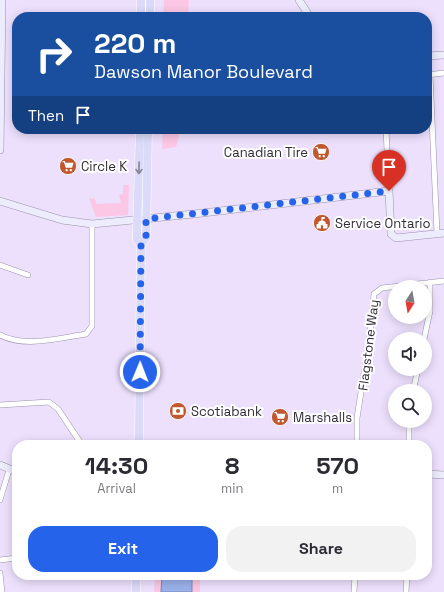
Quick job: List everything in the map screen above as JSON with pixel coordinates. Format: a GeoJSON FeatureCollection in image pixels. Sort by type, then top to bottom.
{"type":"FeatureCollection","features":[{"type":"Feature","properties":{"kind":"main road"},"geometry":{"type":"LineString","coordinates":[[141,0],[141,12]]}},
{"type":"Feature","properties":{"kind":"main road"},"geometry":{"type":"LineString","coordinates":[[150,0],[150,12]]}},
{"type":"Feature","properties":{"kind":"main road"},"geometry":{"type":"LineString","coordinates":[[139,440],[141,244],[138,239],[138,220],[140,134]]}},
{"type":"Feature","properties":{"kind":"main road"},"geometry":{"type":"LineString","coordinates":[[141,244],[146,238],[148,134]]}},
{"type":"Feature","properties":{"kind":"main road"},"geometry":{"type":"LineString","coordinates":[[136,580],[136,592]]}},
{"type":"Feature","properties":{"kind":"street"},"geometry":{"type":"LineString","coordinates":[[0,150],[2,0]]}},
{"type":"Feature","properties":{"kind":"street"},"geometry":{"type":"LineString","coordinates":[[299,0],[307,12]]}},
{"type":"Feature","properties":{"kind":"street"},"geometry":{"type":"LineString","coordinates":[[432,56],[444,55]]}},
{"type":"Feature","properties":{"kind":"street"},"geometry":{"type":"LineString","coordinates":[[432,75],[444,73]]}},
{"type":"Feature","properties":{"kind":"street"},"geometry":{"type":"LineString","coordinates":[[386,134],[391,234],[396,238],[440,233],[432,118]]}},
{"type":"Feature","properties":{"kind":"street"},"geometry":{"type":"LineString","coordinates":[[0,201],[62,220],[92,224],[389,191]]}},
{"type":"Feature","properties":{"kind":"street"},"geometry":{"type":"LineString","coordinates":[[0,335],[5,338],[28,342],[86,334],[92,326],[92,224]]}},
{"type":"Feature","properties":{"kind":"street"},"geometry":{"type":"LineString","coordinates":[[0,265],[28,275]]}},
{"type":"Feature","properties":{"kind":"street","name":"Flagstone Way"},"geometry":{"type":"LineString","coordinates":[[432,282],[444,281]]}},
{"type":"Feature","properties":{"kind":"street","name":"Flagstone Way"},"geometry":{"type":"LineString","coordinates":[[357,440],[357,418],[370,334],[374,294],[382,288],[388,287]]}},
{"type":"Feature","properties":{"kind":"street"},"geometry":{"type":"LineString","coordinates":[[0,405],[49,402],[58,409],[79,440]]}},
{"type":"Feature","properties":{"kind":"street"},"geometry":{"type":"LineString","coordinates":[[409,428],[409,440]]}},
{"type":"Feature","properties":{"kind":"street"},"geometry":{"type":"LineString","coordinates":[[0,465],[12,471]]}},
{"type":"Feature","properties":{"kind":"street"},"geometry":{"type":"LineString","coordinates":[[0,500],[9,470]]}},
{"type":"Feature","properties":{"kind":"street"},"geometry":{"type":"LineString","coordinates":[[432,474],[444,475]]}},
{"type":"Feature","properties":{"kind":"street"},"geometry":{"type":"LineString","coordinates":[[0,560],[12,559]]}},
{"type":"Feature","properties":{"kind":"street"},"geometry":{"type":"LineString","coordinates":[[0,573],[2,592]]}},
{"type":"Feature","properties":{"kind":"street"},"geometry":{"type":"LineString","coordinates":[[354,592],[355,580]]}},
{"type":"Feature","properties":{"kind":"street"},"geometry":{"type":"LineString","coordinates":[[406,580],[406,592]]}},
{"type":"Feature","properties":{"kind":"shaded area"},"geometry":{"type":"Polygon","coordinates":[[[164,0],[189,0],[188,12],[163,12],[164,0]]]}},
{"type":"Feature","properties":{"kind":"shaded area"},"geometry":{"type":"Polygon","coordinates":[[[163,134],[179,134],[176,147],[162,149],[163,134]]]}},
{"type":"Feature","properties":{"kind":"shaded area"},"geometry":{"type":"Polygon","coordinates":[[[123,185],[129,185],[128,215],[96,217],[89,198],[95,199],[96,204],[121,203],[119,195],[123,194],[123,185]]]}},
{"type":"Feature","properties":{"kind":"shaded area"},"geometry":{"type":"Polygon","coordinates":[[[155,580],[200,580],[200,592],[154,592],[155,580]]]}},
{"type":"Feature","properties":{"kind":"water"},"geometry":{"type":"Polygon","coordinates":[[[162,580],[192,580],[192,592],[161,592],[162,580]]]}},
{"type":"Feature","properties":{"kind":"place","name":"Canadian Tire"},"geometry":{"type":"Point","coordinates":[321,152]}},
{"type":"Feature","properties":{"kind":"place","name":"Circle K"},"geometry":{"type":"Point","coordinates":[68,166]}},
{"type":"Feature","properties":{"kind":"place","name":"Service Ontario"},"geometry":{"type":"Point","coordinates":[322,223]}},
{"type":"Feature","properties":{"kind":"place","name":"Scotiabank"},"geometry":{"type":"Point","coordinates":[178,411]}},
{"type":"Feature","properties":{"kind":"place","name":"Marshalls"},"geometry":{"type":"Point","coordinates":[280,417]}},
{"type":"Feature","properties":{"kind":"route"},"geometry":{"type":"LineString","coordinates":[[140,372],[141,244],[146,238],[146,219],[389,191]]}}]}
